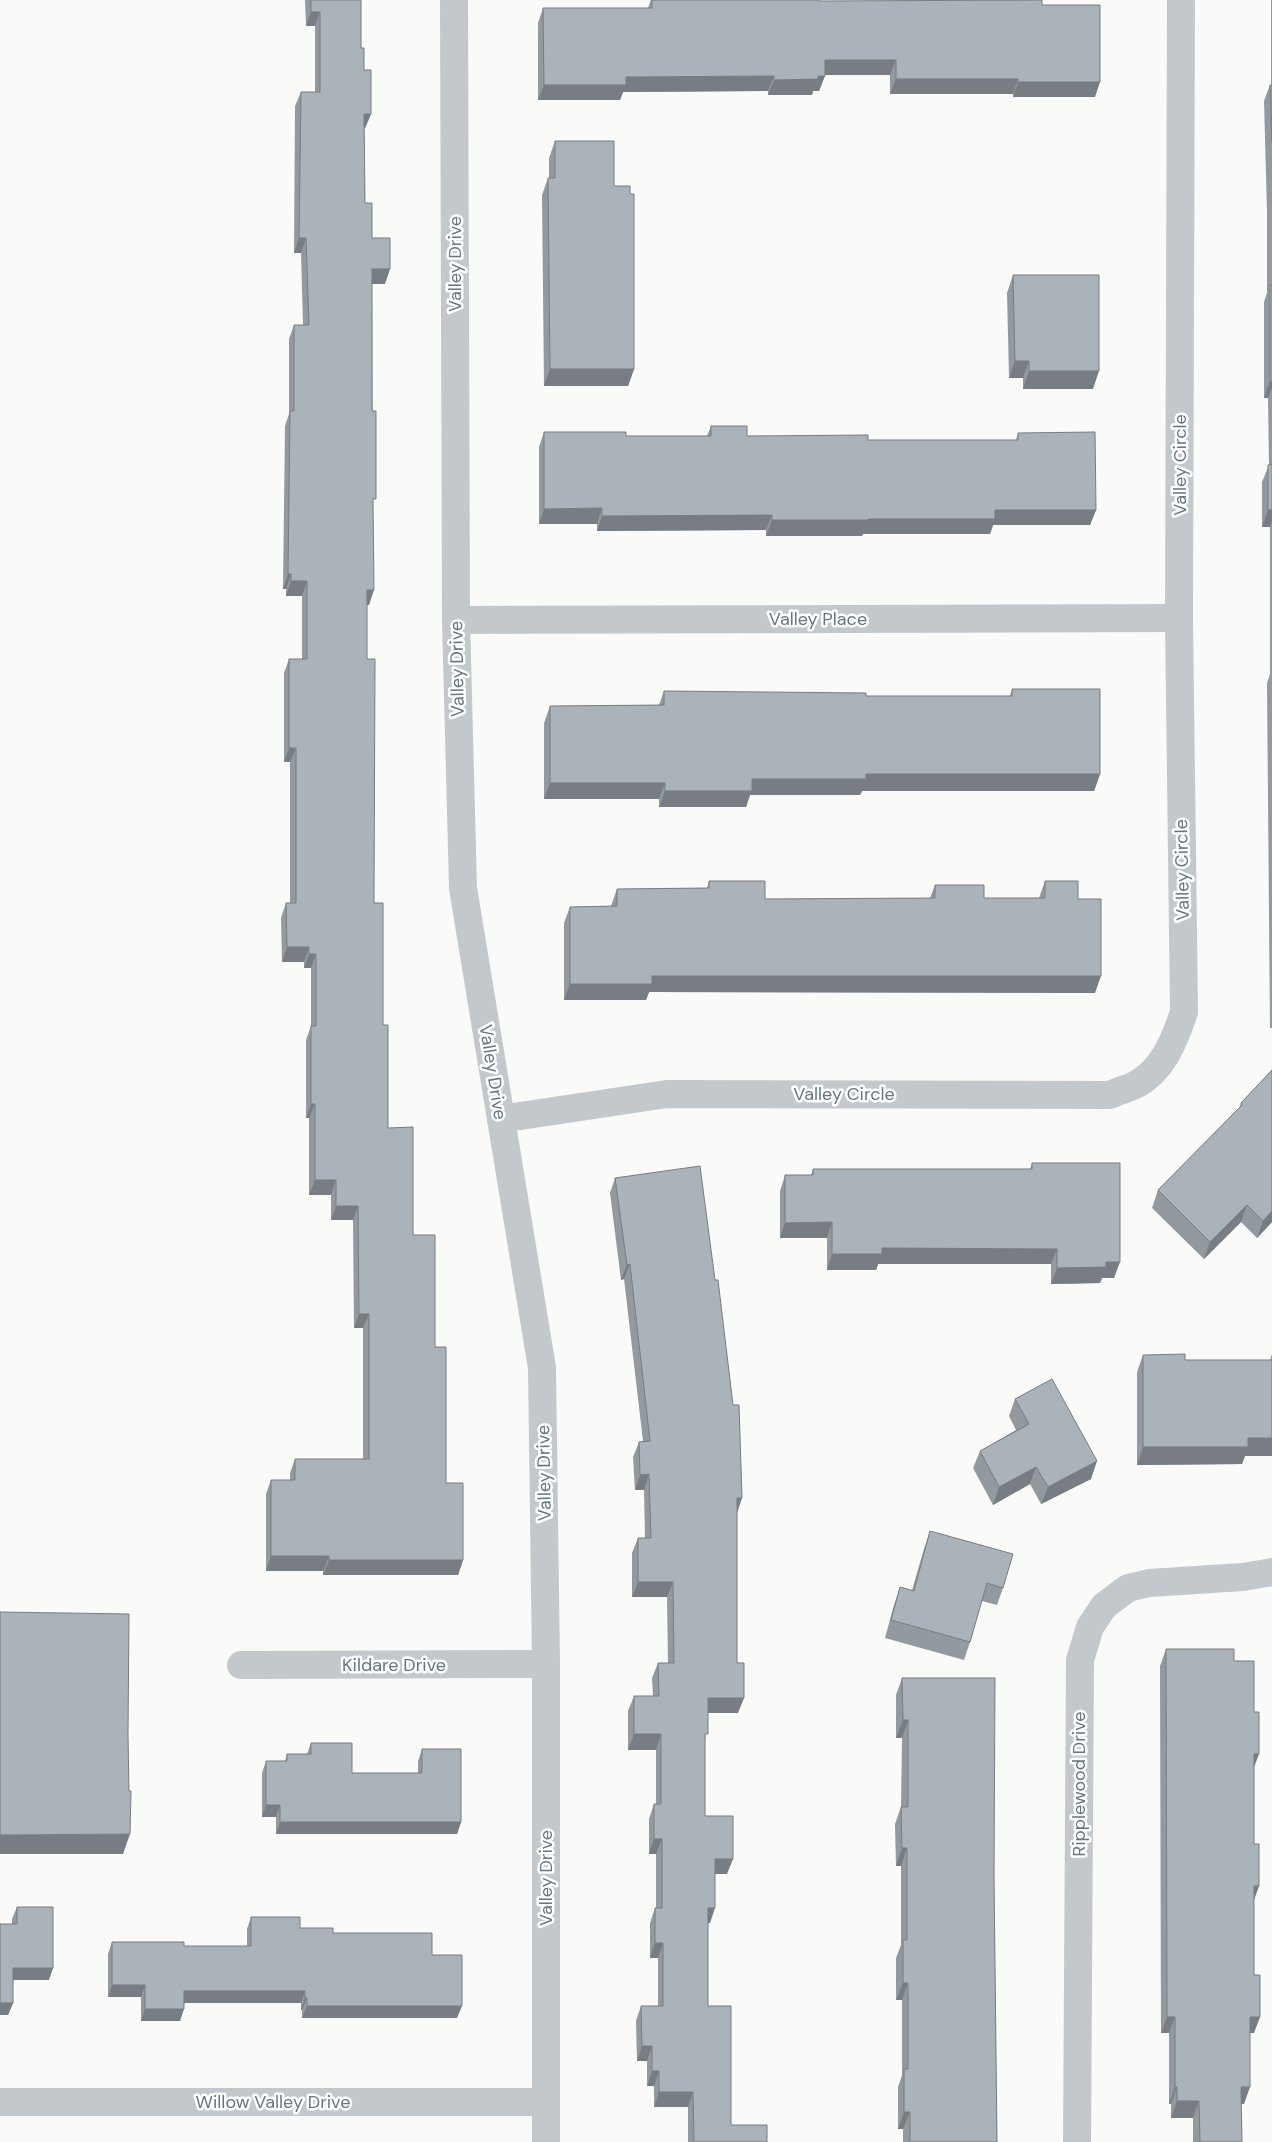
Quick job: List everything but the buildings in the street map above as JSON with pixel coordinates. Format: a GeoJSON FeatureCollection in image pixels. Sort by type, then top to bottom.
{"type":"FeatureCollection","features":[{"type":"Feature","properties":{"kind":"street","name":"Valley Drive"},"geometry":{"type":"LineString","coordinates":[[454,0],[456,620],[462,888],[542,1368],[546,1664],[546,2142]]}},
{"type":"Feature","properties":{"kind":"street","name":"Valley Circle"},"geometry":{"type":"LineString","coordinates":[[501,1120],[667,1094],[1110,1095],[1137,1084],[1156,1068],[1174,1042],[1184,1012],[1179,618],[1181,0]]}},
{"type":"Feature","properties":{"kind":"street","name":"Valley Place"},"geometry":{"type":"LineString","coordinates":[[456,620],[1179,618]]}},
{"type":"Feature","properties":{"kind":"street","name":"Ripplewood Drive"},"geometry":{"type":"LineString","coordinates":[[1077,2142],[1080,1660],[1090,1626],[1104,1606],[1128,1588],[1149,1583],[1243,1577],[1272,1572]]}},
{"type":"Feature","properties":{"kind":"street","name":"Kildare Drive"},"geometry":{"type":"LineString","coordinates":[[242,1666],[546,1664]]}},
{"type":"Feature","properties":{"kind":"street","name":"Willow Valley Drive"},"geometry":{"type":"LineString","coordinates":[[0,2102],[546,2102]]}}]}
